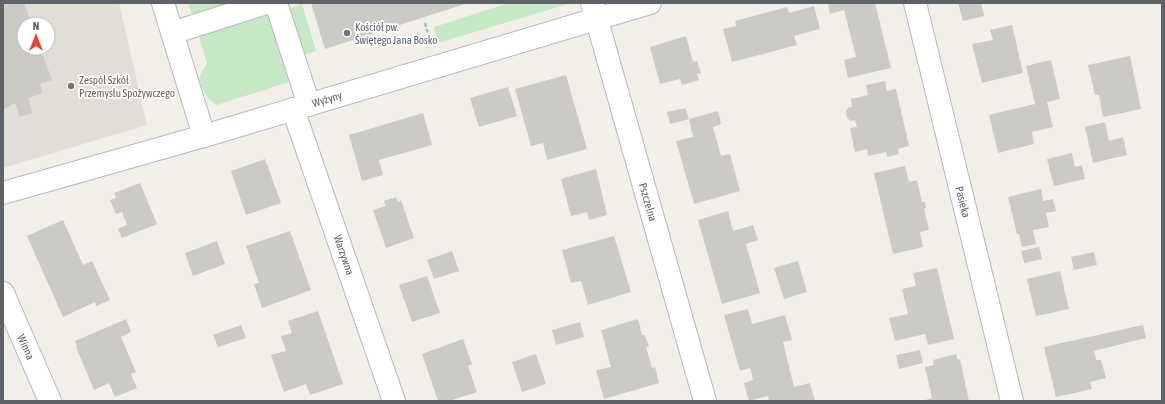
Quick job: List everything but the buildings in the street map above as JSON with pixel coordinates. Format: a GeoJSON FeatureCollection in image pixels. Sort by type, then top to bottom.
{"type":"FeatureCollection","features":[{"type":"Feature","properties":{"kind":"street"},"geometry":{"type":"LineString","coordinates":[[163,3],[204,136]]}},
{"type":"Feature","properties":{"kind":"street"},"geometry":{"type":"LineString","coordinates":[[172,33],[266,3]]}},
{"type":"Feature","properties":{"kind":"street","name":"Warzywna"},"geometry":{"type":"LineString","coordinates":[[276,3],[301,107],[394,401]]}},
{"type":"Feature","properties":{"kind":"street","name":"Wyżyny"},"geometry":{"type":"LineString","coordinates":[[3,193],[301,107],[594,11],[650,3]]}},
{"type":"Feature","properties":{"kind":"street","name":"Pasieka"},"geometry":{"type":"LineString","coordinates":[[915,3],[1012,401]]}},
{"type":"Feature","properties":{"kind":"street","name":"Pszczelna"},"geometry":{"type":"LineString","coordinates":[[594,11],[705,401]]}},
{"type":"Feature","properties":{"kind":"street","name":"Winna"},"geometry":{"type":"LineString","coordinates":[[3,293],[50,401]]}},
{"type":"Feature","properties":{"kind":"path"},"geometry":{"type":"LineString","coordinates":[[425,24],[431,45]]}},
{"type":"Feature","properties":{"kind":"shaded area","name":"Zespół Szkół Przemysłu Spożywczego"},"geometry":{"type":"Polygon","coordinates":[[[3,3],[119,3],[147,125],[3,168],[3,3]]]}},
{"type":"Feature","properties":{"kind":"green space"},"geometry":{"type":"Polygon","coordinates":[[[188,3],[229,3],[192,15],[188,3]]]}},
{"type":"Feature","properties":{"kind":"green space"},"geometry":{"type":"Polygon","coordinates":[[[509,3],[568,4],[438,43],[434,27],[509,3]]]}},
{"type":"Feature","properties":{"kind":"green space"},"geometry":{"type":"Polygon","coordinates":[[[302,4],[316,51],[304,55],[290,8],[302,4]]]}},
{"type":"Feature","properties":{"kind":"green space"},"geometry":{"type":"Polygon","coordinates":[[[267,14],[289,82],[217,105],[213,103],[205,93],[199,78],[207,63],[199,36],[267,14]]]}},
{"type":"Feature","properties":{"kind":"place","name":"Kościół pw. Świętego Jana Bosko"},"geometry":{"type":"Point","coordinates":[347,33]}},
{"type":"Feature","properties":{"kind":"place","name":"Zespół Szkół Przemysłu Spożywczego"},"geometry":{"type":"Point","coordinates":[71,86]}}]}
